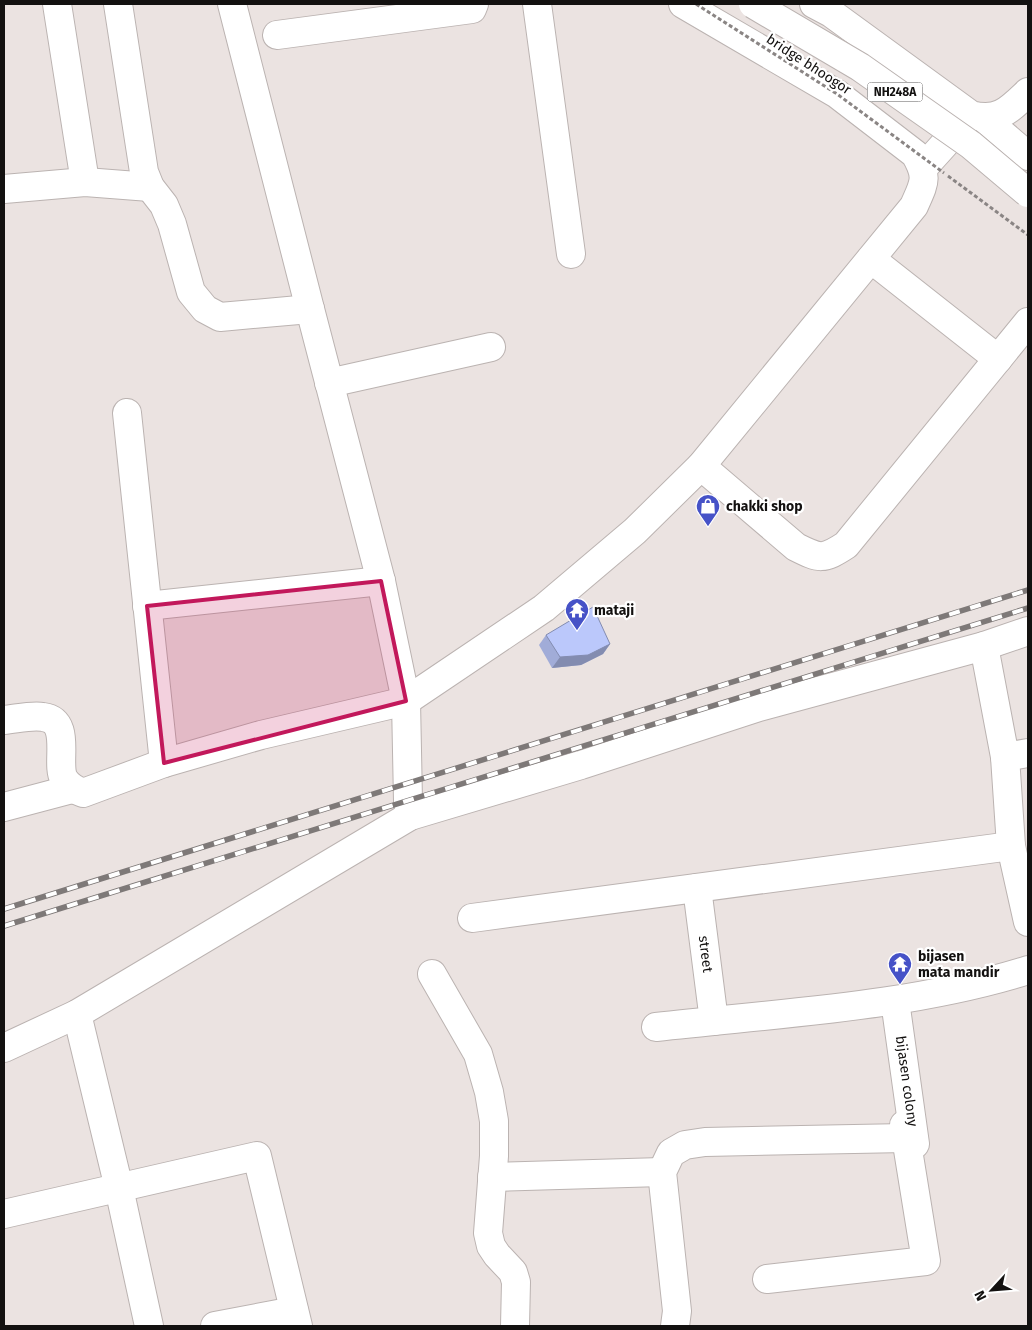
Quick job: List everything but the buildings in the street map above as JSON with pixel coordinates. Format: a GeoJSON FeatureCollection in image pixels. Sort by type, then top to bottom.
{"type":"FeatureCollection","features":[{"type":"Feature","properties":{"kind":"main road"},"geometry":{"type":"LineString","coordinates":[[57,4],[85,182]]}},
{"type":"Feature","properties":{"kind":"main road"},"geometry":{"type":"LineString","coordinates":[[118,4],[144,172],[150,187],[164,205],[172,224],[191,292],[204,308],[220,317],[310,309]]}},
{"type":"Feature","properties":{"kind":"main road"},"geometry":{"type":"LineString","coordinates":[[232,4],[381,581],[406,701],[410,816]]}},
{"type":"Feature","properties":{"kind":"main road"},"geometry":{"type":"LineString","coordinates":[[277,35],[472,9],[474,4]]}},
{"type":"Feature","properties":{"kind":"main road"},"geometry":{"type":"LineString","coordinates":[[537,4],[570,254]]}},
{"type":"Feature","properties":{"kind":"main road"},"geometry":{"type":"LineString","coordinates":[[4,720],[44,717],[56,723],[61,734],[63,778],[72,789],[83,793],[164,763],[261,735],[406,701],[544,608],[635,531],[701,466],[914,206],[924,184],[923,168],[916,154],[837,94],[683,4]]}},
{"type":"Feature","properties":{"kind":"main road","name":"NH248A"},"geometry":{"type":"LineString","coordinates":[[754,4],[860,67],[971,145],[1028,193]]}},
{"type":"Feature","properties":{"kind":"main road"},"geometry":{"type":"LineString","coordinates":[[814,4],[831,13],[978,117],[1028,156]]}},
{"type":"Feature","properties":{"kind":"main road"},"geometry":{"type":"LineString","coordinates":[[923,168],[978,117],[1000,115],[1028,92]]}},
{"type":"Feature","properties":{"kind":"main road"},"geometry":{"type":"LineString","coordinates":[[4,189],[85,182],[150,187]]}},
{"type":"Feature","properties":{"kind":"main road"},"geometry":{"type":"LineString","coordinates":[[871,259],[998,359]]}},
{"type":"Feature","properties":{"kind":"main road"},"geometry":{"type":"LineString","coordinates":[[701,466],[796,547],[814,556],[830,556],[846,545],[1028,322]]}},
{"type":"Feature","properties":{"kind":"main road"},"geometry":{"type":"LineString","coordinates":[[329,383],[491,347]]}},
{"type":"Feature","properties":{"kind":"main road"},"geometry":{"type":"LineString","coordinates":[[127,413],[164,763]]}},
{"type":"Feature","properties":{"kind":"main road"},"geometry":{"type":"LineString","coordinates":[[147,606],[381,581]]}},
{"type":"Feature","properties":{"kind":"main road"},"geometry":{"type":"LineString","coordinates":[[4,1048],[77,1014],[410,816],[581,765],[759,707],[984,646],[1028,631]]}},
{"type":"Feature","properties":{"kind":"main road"},"geometry":{"type":"LineString","coordinates":[[984,646],[1016,755],[1012,846],[1028,922]]}},
{"type":"Feature","properties":{"kind":"main road"},"geometry":{"type":"LineString","coordinates":[[4,808],[72,789]]}},
{"type":"Feature","properties":{"kind":"main road"},"geometry":{"type":"LineString","coordinates":[[472,918],[1012,846]]}},
{"type":"Feature","properties":{"kind":"main road","name":"street"},"geometry":{"type":"LineString","coordinates":[[698,888],[714,1021]]}},
{"type":"Feature","properties":{"kind":"main road"},"geometry":{"type":"LineString","coordinates":[[656,1027],[891,1005],[1000,979],[1028,970]]}},
{"type":"Feature","properties":{"kind":"main road"},"geometry":{"type":"LineString","coordinates":[[432,974],[478,1054],[486,1082],[494,1121],[488,1233],[491,1246],[513,1272],[516,1282],[515,1326]]}},
{"type":"Feature","properties":{"kind":"main road"},"geometry":{"type":"LineString","coordinates":[[767,1279],[926,1262],[906,1138],[891,1005]]}},
{"type":"Feature","properties":{"kind":"main road"},"geometry":{"type":"LineString","coordinates":[[77,1014],[119,1188],[149,1326]]}},
{"type":"Feature","properties":{"kind":"main road"},"geometry":{"type":"LineString","coordinates":[[675,1326],[677,1310],[662,1172],[671,1153],[685,1145],[706,1142],[906,1138]]}},
{"type":"Feature","properties":{"kind":"main road"},"geometry":{"type":"LineString","coordinates":[[4,1214],[257,1156],[296,1318],[215,1326]]}},
{"type":"Feature","properties":{"kind":"main road"},"geometry":{"type":"LineString","coordinates":[[492,1177],[662,1172]]}},
{"type":"Feature","properties":{"kind":"path","name":"bridge bhoogor"},"geometry":{"type":"LineString","coordinates":[[696,4],[837,94],[1028,235]]}},
{"type":"Feature","properties":{"kind":"highlighted area"},"geometry":{"type":"Polygon","coordinates":[[[381,581],[406,701],[164,763],[147,606],[381,581]]]}},
{"type":"Feature","properties":{"kind":"railway"},"geometry":{"type":"LineString","coordinates":[[4,909],[1028,590]]}},
{"type":"Feature","properties":{"kind":"railway"},"geometry":{"type":"LineString","coordinates":[[4,926],[1028,608]]}},
{"type":"Feature","properties":{"kind":"place","name":"chakki shop"},"geometry":{"type":"Point","coordinates":[708,527]}},
{"type":"Feature","properties":{"kind":"place","name":"mataji"},"geometry":{"type":"Point","coordinates":[577,631]}},
{"type":"Feature","properties":{"kind":"place","name":"bijasen mata mandir"},"geometry":{"type":"Point","coordinates":[900,985]}}]}
